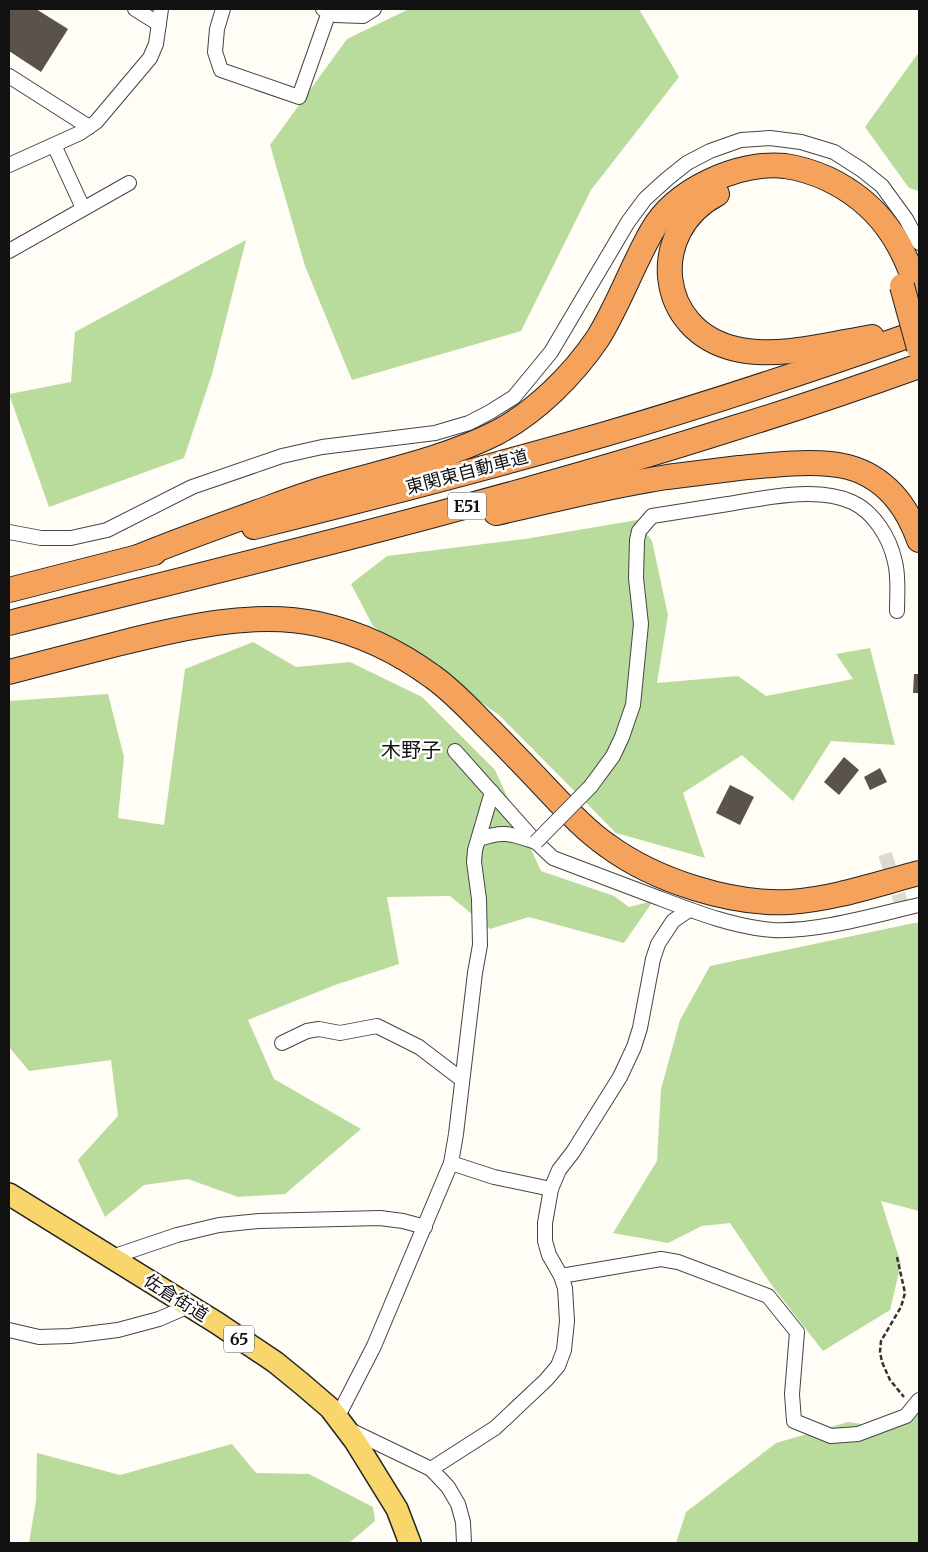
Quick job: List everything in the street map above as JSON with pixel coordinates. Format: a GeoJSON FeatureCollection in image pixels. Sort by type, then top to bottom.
{"type":"FeatureCollection","features":[{"type":"Feature","properties":{"kind":"highway"},"geometry":{"type":"LineString","coordinates":[[138,557],[189,536],[328,487],[409,466],[449,453],[497,433],[519,419],[550,394],[579,363],[596,341],[609,320],[653,229],[669,210],[693,189],[736,171],[765,166],[784,166],[824,177],[845,187],[882,218],[893,233],[908,264],[913,289],[919,348]]}},
{"type":"Feature","properties":{"kind":"highway"},"geometry":{"type":"LineString","coordinates":[[913,289],[871,230],[857,215],[838,200],[825,193],[793,182],[779,180],[747,183],[715,194],[702,202],[692,210],[680,229],[675,240],[670,266],[670,279],[675,297],[688,321],[704,336],[735,349],[753,352],[795,350],[882,336],[919,324]]}},
{"type":"Feature","properties":{"kind":"highway","name":"東関東自動車道"},"geometry":{"type":"LineString","coordinates":[[9,590],[470,472],[603,435],[835,362],[919,332]]}},
{"type":"Feature","properties":{"kind":"highway","name":"東関東自動車道"},"geometry":{"type":"LineString","coordinates":[[9,623],[172,583],[480,502],[733,429],[919,366]]}},
{"type":"Feature","properties":{"kind":"highway"},"geometry":{"type":"LineString","coordinates":[[172,583],[622,485],[667,477],[767,465],[828,464],[848,467],[867,475],[884,485],[900,502],[915,528],[919,540]]}},
{"type":"Feature","properties":{"kind":"highway"},"geometry":{"type":"LineString","coordinates":[[9,672],[174,630],[223,622],[273,619],[317,624],[361,637],[404,657],[435,678],[470,709],[580,822],[608,847],[660,875],[723,896],[758,902],[791,902],[829,897],[919,873]]}},
{"type":"Feature","properties":{"kind":"main road","name":"佐倉街道"},"geometry":{"type":"LineString","coordinates":[[9,1194],[112,1257],[275,1362],[330,1408],[355,1440],[387,1491],[397,1509],[410,1543]]}},
{"type":"Feature","properties":{"kind":"street"},"geometry":{"type":"LineString","coordinates":[[135,9],[159,24]]}},
{"type":"Feature","properties":{"kind":"street"},"geometry":{"type":"LineString","coordinates":[[9,165],[80,134],[96,122],[150,58],[156,44],[161,9]]}},
{"type":"Feature","properties":{"kind":"street"},"geometry":{"type":"LineString","coordinates":[[223,9],[217,29],[215,52],[221,70],[299,97],[326,10],[335,15],[363,16],[374,9]]}},
{"type":"Feature","properties":{"kind":"street"},"geometry":{"type":"LineString","coordinates":[[9,76],[89,127]]}},
{"type":"Feature","properties":{"kind":"street"},"geometry":{"type":"LineString","coordinates":[[9,532],[41,538],[71,538],[107,530],[192,486],[282,456],[322,447],[435,433],[469,423],[490,412],[514,397],[551,352],[628,222],[645,199],[687,163],[710,151],[741,140],[770,138],[802,142],[834,152],[882,186],[906,219],[919,243]]}},
{"type":"Feature","properties":{"kind":"street"},"geometry":{"type":"LineString","coordinates":[[54,145],[83,208]]}},
{"type":"Feature","properties":{"kind":"street"},"geometry":{"type":"LineString","coordinates":[[9,250],[129,183]]}},
{"type":"Feature","properties":{"kind":"street"},"geometry":{"type":"LineString","coordinates":[[536,842],[591,786],[613,756],[622,737],[632,705],[641,624],[636,578],[637,540],[639,531],[652,516],[770,497],[812,494],[852,502],[865,510],[878,523],[889,543],[895,561],[897,611]]}},
{"type":"Feature","properties":{"kind":"street"},"geometry":{"type":"LineString","coordinates":[[456,751],[536,842],[553,858],[689,910],[732,923],[774,930],[838,924],[919,905]]}},
{"type":"Feature","properties":{"kind":"street"},"geometry":{"type":"LineString","coordinates":[[464,1543],[464,1522],[458,1504],[448,1487],[431,1469],[341,1423],[451,1163],[480,945],[479,899],[474,862],[475,850],[492,792]]}},
{"type":"Feature","properties":{"kind":"street"},"geometry":{"type":"LineString","coordinates":[[479,839],[493,834],[505,833],[536,842]]}},
{"type":"Feature","properties":{"kind":"street"},"geometry":{"type":"LineString","coordinates":[[431,1469],[495,1428],[546,1380],[558,1366],[564,1350],[567,1321],[565,1288],[561,1276],[549,1255],[545,1241],[545,1223],[551,1190],[559,1170],[573,1152],[620,1077],[634,1047],[640,1028],[653,959],[658,944],[674,920],[689,910]]}},
{"type":"Feature","properties":{"kind":"street"},"geometry":{"type":"LineString","coordinates":[[282,1043],[307,1031],[319,1029],[340,1033],[377,1026],[419,1047],[462,1080]]}},
{"type":"Feature","properties":{"kind":"street"},"geometry":{"type":"LineString","coordinates":[[451,1163],[494,1178],[551,1190]]}},
{"type":"Feature","properties":{"kind":"street"},"geometry":{"type":"LineString","coordinates":[[112,1257],[177,1235],[219,1225],[259,1221],[380,1218],[403,1221],[424,1227]]}},
{"type":"Feature","properties":{"kind":"street"},"geometry":{"type":"LineString","coordinates":[[561,1276],[661,1259],[678,1262],[768,1296],[797,1332],[792,1394],[794,1421],[831,1436],[858,1434],[906,1416],[916,1403]]}},
{"type":"Feature","properties":{"kind":"street"},"geometry":{"type":"LineString","coordinates":[[9,1330],[39,1337],[70,1336],[118,1330],[159,1319],[189,1306]]}},
{"type":"Feature","properties":{"kind":"path"},"geometry":{"type":"LineString","coordinates":[[897,1257],[905,1293],[902,1307],[881,1341],[880,1352],[890,1380],[916,1403]]}},
{"type":"Feature","properties":{"kind":"green space"},"geometry":{"type":"Polygon","coordinates":[[[409,9],[639,9],[679,77],[591,190],[521,331],[352,380],[305,266],[270,145],[347,39],[409,9]]]}},
{"type":"Feature","properties":{"kind":"green space"},"geometry":{"type":"Polygon","coordinates":[[[919,52],[919,191],[909,188],[865,127],[919,52]]]}},
{"type":"Feature","properties":{"kind":"green space"},"geometry":{"type":"Polygon","coordinates":[[[246,240],[212,374],[184,458],[49,507],[9,394],[71,382],[75,332],[246,240]]]}},
{"type":"Feature","properties":{"kind":"green space"},"geometry":{"type":"Polygon","coordinates":[[[637,520],[652,541],[668,615],[657,683],[738,676],[766,696],[853,679],[836,654],[870,648],[895,745],[831,741],[793,801],[742,755],[683,793],[705,858],[616,833],[499,715],[373,626],[351,584],[387,556],[525,539],[637,520]]]}},
{"type":"Feature","properties":{"kind":"green space"},"geometry":{"type":"Polygon","coordinates":[[[253,642],[296,667],[350,662],[422,697],[495,770],[541,871],[614,896],[629,907],[653,901],[624,943],[529,917],[490,929],[450,896],[387,897],[399,964],[335,985],[248,1020],[274,1079],[361,1129],[285,1194],[238,1197],[188,1179],[144,1185],[105,1217],[78,1160],[118,1116],[111,1060],[29,1071],[9,1047],[9,701],[108,694],[124,757],[118,818],[164,825],[185,669],[253,642]]]}},
{"type":"Feature","properties":{"kind":"green space"},"geometry":{"type":"Polygon","coordinates":[[[919,923],[919,1211],[881,1201],[901,1264],[890,1310],[823,1351],[773,1287],[730,1223],[702,1226],[668,1243],[613,1233],[657,1161],[661,1089],[680,1020],[710,966],[919,923]]]}},
{"type":"Feature","properties":{"kind":"green space"},"geometry":{"type":"Polygon","coordinates":[[[919,1407],[919,1543],[676,1543],[686,1512],[776,1443],[848,1422],[889,1428],[919,1407]]]}},
{"type":"Feature","properties":{"kind":"green space"},"geometry":{"type":"Polygon","coordinates":[[[232,1444],[256,1473],[309,1474],[373,1507],[375,1521],[349,1543],[29,1543],[36,1501],[37,1453],[120,1475],[232,1444]]]}},
{"type":"Feature","properties":{"kind":"building"},"geometry":{"type":"Polygon","coordinates":[[[9,9],[36,9],[68,29],[41,72],[9,51],[9,9]]]}},
{"type":"Feature","properties":{"kind":"building"},"geometry":{"type":"Polygon","coordinates":[[[914,674],[919,674],[919,693],[913,693],[914,674]]]}},
{"type":"Feature","properties":{"kind":"building"},"geometry":{"type":"Polygon","coordinates":[[[844,757],[859,770],[839,795],[824,782],[844,757]]]}},
{"type":"Feature","properties":{"kind":"building"},"geometry":{"type":"Polygon","coordinates":[[[880,768],[887,782],[870,790],[864,777],[880,768]]]}},
{"type":"Feature","properties":{"kind":"building"},"geometry":{"type":"Polygon","coordinates":[[[730,785],[754,797],[740,825],[716,813],[730,785]]]}},
{"type":"Feature","properties":{"kind":"tunnel"},"geometry":{"type":"LineString","coordinates":[[885,854],[903,909]]}},
{"type":"Feature","properties":{"kind":"district","name":"木野子"},"geometry":{"type":"Point","coordinates":[411,750]}}]}
